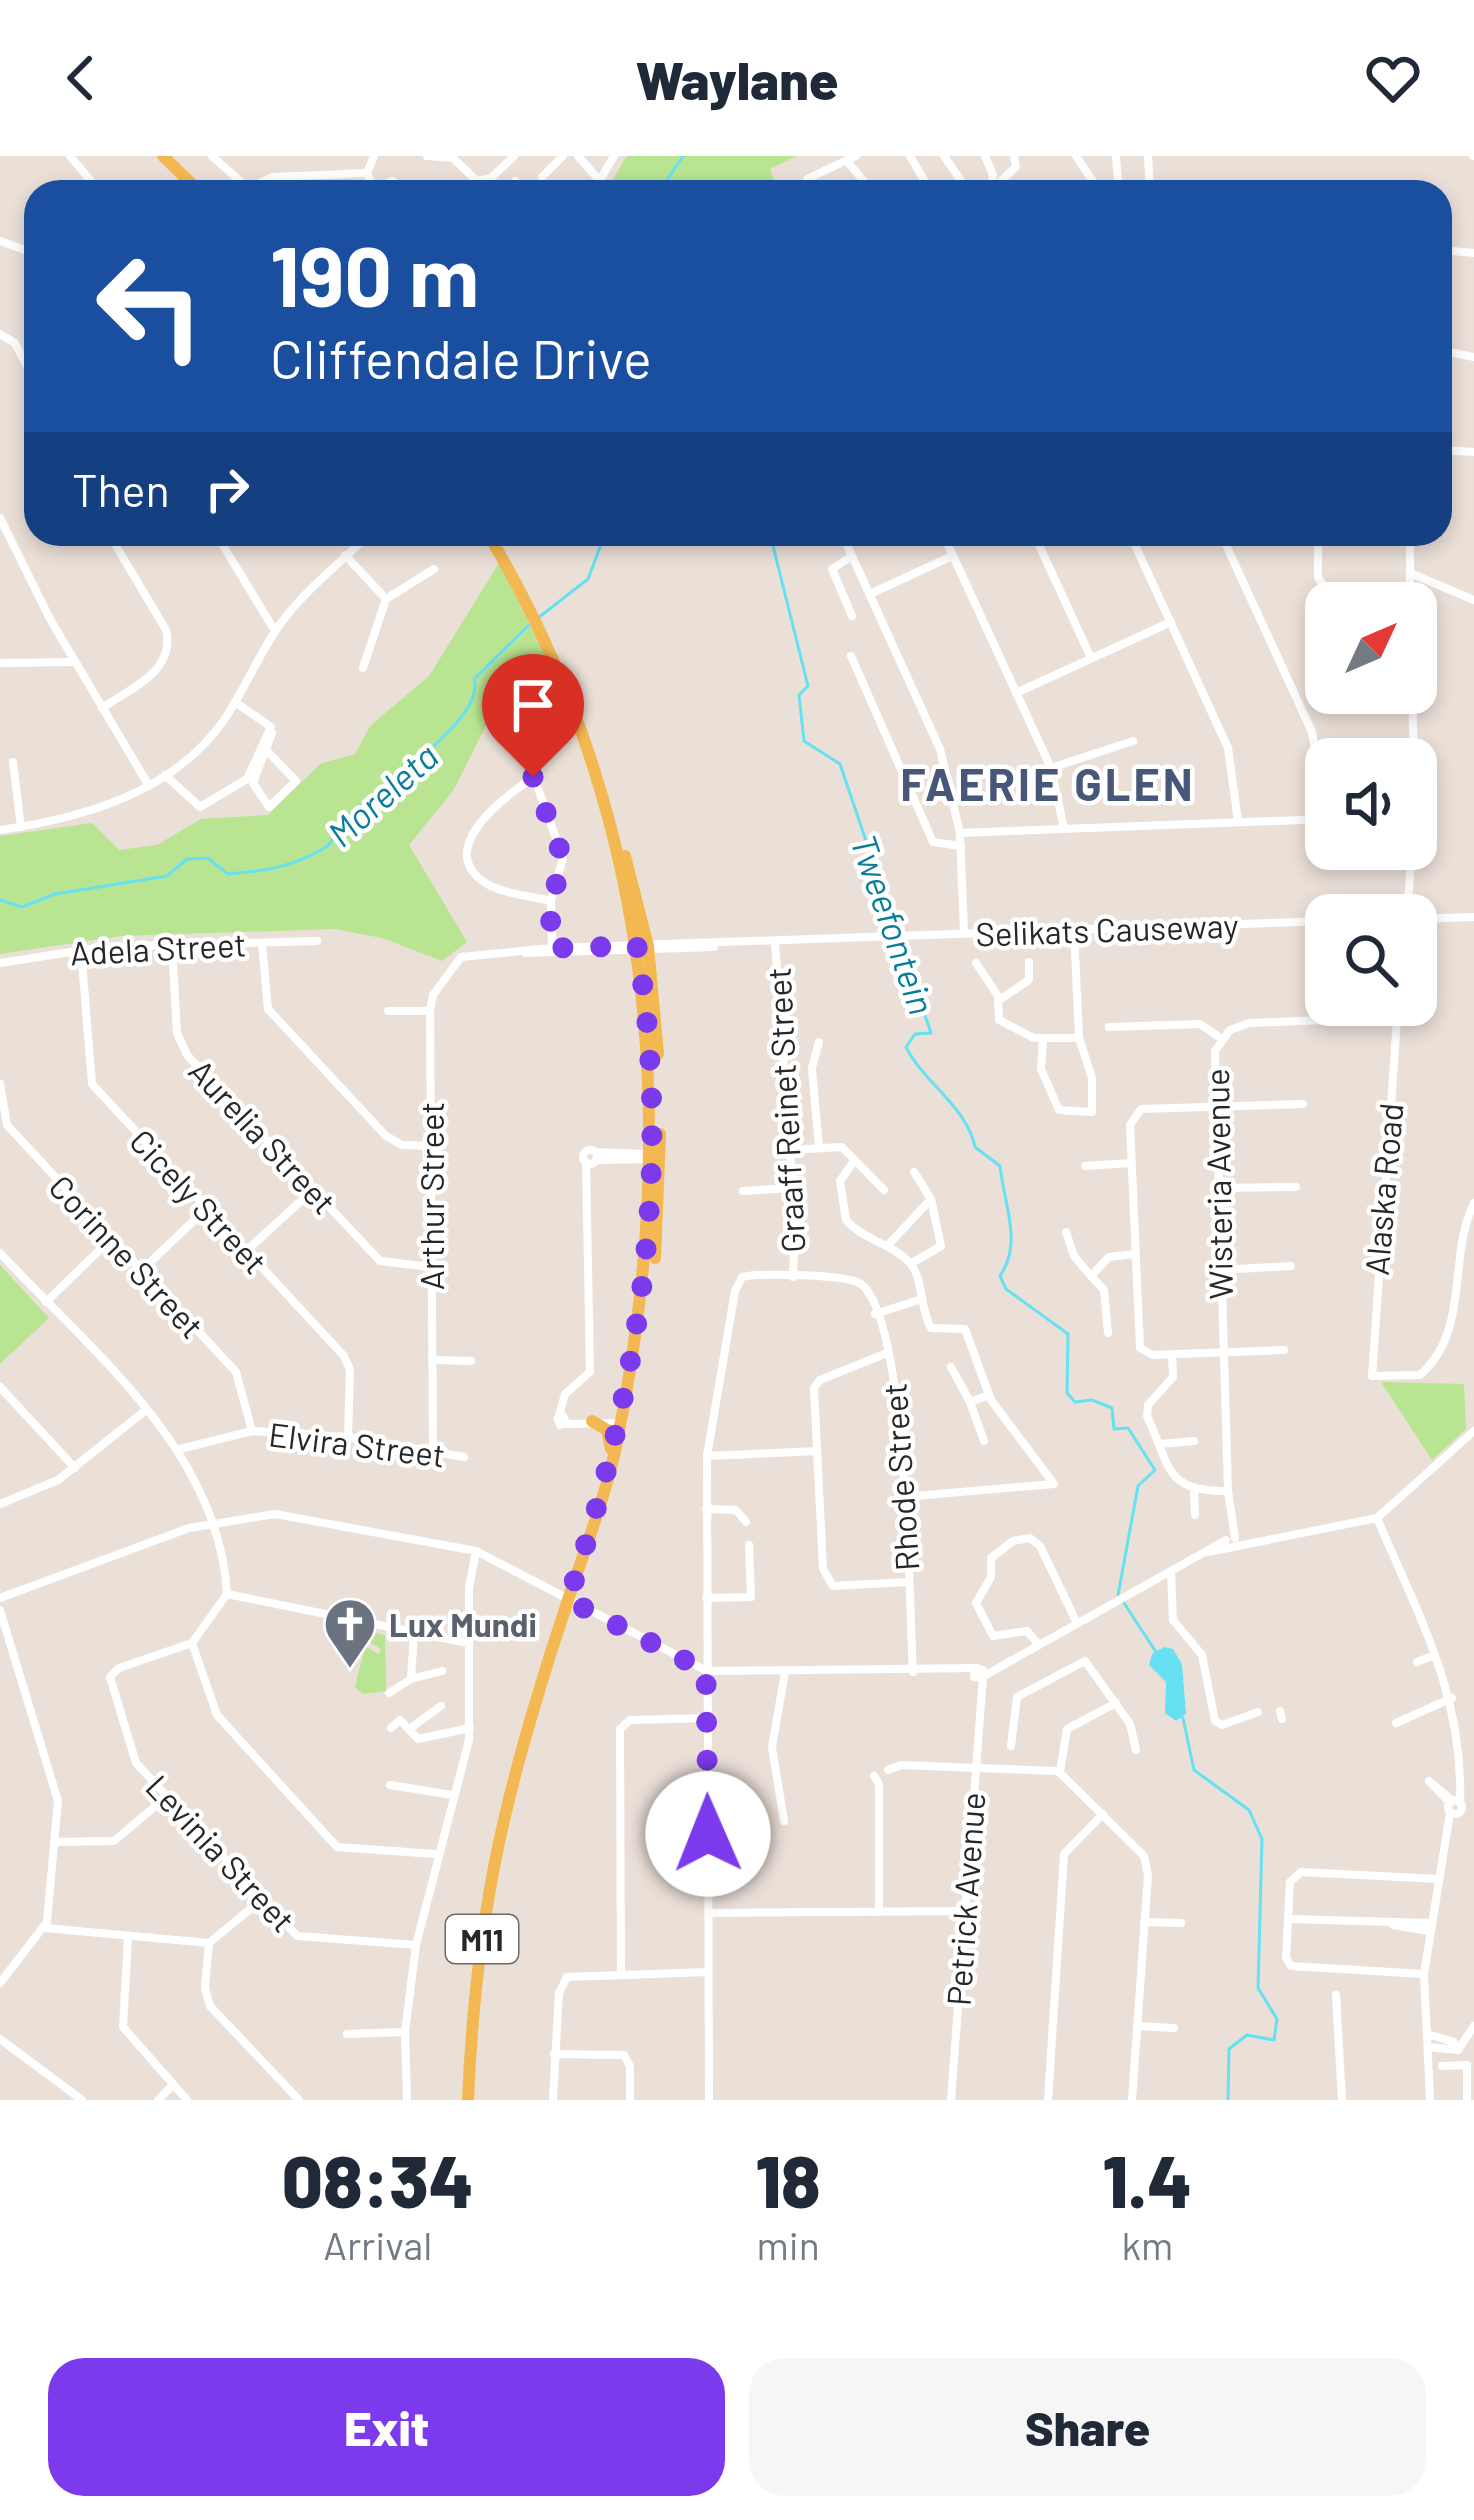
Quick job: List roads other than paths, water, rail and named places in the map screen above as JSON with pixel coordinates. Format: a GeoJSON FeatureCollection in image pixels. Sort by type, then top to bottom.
{"type":"FeatureCollection","features":[{"type":"Feature","properties":{"kind":"main road"},"geometry":{"type":"LineString","coordinates":[[163,156],[188,180]]}},
{"type":"Feature","properties":{"kind":"main road","name":"M11"},"geometry":{"type":"LineString","coordinates":[[495,546],[528,600]]}},
{"type":"Feature","properties":{"kind":"main road","name":"M11"},"geometry":{"type":"LineString","coordinates":[[468,2100],[480,1956],[500,1837],[622,1422],[643,1292],[656,1156],[643,950],[600,772],[503,546]]}},
{"type":"Feature","properties":{"kind":"main road"},"geometry":{"type":"LineString","coordinates":[[592,1421],[609,1432],[612,1462]]}},
{"type":"Feature","properties":{"kind":"street"},"geometry":{"type":"LineString","coordinates":[[70,156],[90,180]]}},
{"type":"Feature","properties":{"kind":"street"},"geometry":{"type":"LineString","coordinates":[[212,156],[239,180]]}},
{"type":"Feature","properties":{"kind":"street"},"geometry":{"type":"LineString","coordinates":[[370,180],[367,173],[374,156]]}},
{"type":"Feature","properties":{"kind":"street"},"geometry":{"type":"LineString","coordinates":[[427,156],[457,158],[481,180]]}},
{"type":"Feature","properties":{"kind":"street"},"geometry":{"type":"LineString","coordinates":[[483,180],[514,156]]}},
{"type":"Feature","properties":{"kind":"street"},"geometry":{"type":"LineString","coordinates":[[542,177],[563,156]]}},
{"type":"Feature","properties":{"kind":"street"},"geometry":{"type":"LineString","coordinates":[[578,156],[599,180]]}},
{"type":"Feature","properties":{"kind":"street"},"geometry":{"type":"LineString","coordinates":[[807,180],[852,158]]}},
{"type":"Feature","properties":{"kind":"street"},"geometry":{"type":"LineString","coordinates":[[267,180],[367,173]]}},
{"type":"Feature","properties":{"kind":"street"},"geometry":{"type":"LineString","coordinates":[[0,334],[15,343],[24,361]]}},
{"type":"Feature","properties":{"kind":"street"},"geometry":{"type":"LineString","coordinates":[[0,518],[75,662],[149,786]]}},
{"type":"Feature","properties":{"kind":"street"},"geometry":{"type":"LineString","coordinates":[[102,708],[157,670],[168,645],[166,630],[116,546]]}},
{"type":"Feature","properties":{"kind":"street"},"geometry":{"type":"LineString","coordinates":[[223,546],[275,631]]}},
{"type":"Feature","properties":{"kind":"street"},"geometry":{"type":"LineString","coordinates":[[0,830],[70,819],[149,786],[203,745],[235,702],[275,631],[356,546]]}},
{"type":"Feature","properties":{"kind":"street"},"geometry":{"type":"LineString","coordinates":[[847,546],[938,742],[962,846],[964,934]]}},
{"type":"Feature","properties":{"kind":"street"},"geometry":{"type":"LineString","coordinates":[[948,546],[1051,768],[1064,829]]}},
{"type":"Feature","properties":{"kind":"street"},"geometry":{"type":"LineString","coordinates":[[1039,546],[1090,658]]}},
{"type":"Feature","properties":{"kind":"street"},"geometry":{"type":"LineString","coordinates":[[1136,546],[1228,748],[1238,821]]}},
{"type":"Feature","properties":{"kind":"street"},"geometry":{"type":"LineString","coordinates":[[1227,546],[1313,738]]}},
{"type":"Feature","properties":{"kind":"street"},"geometry":{"type":"LineString","coordinates":[[1318,546],[1321,582]]}},
{"type":"Feature","properties":{"kind":"street"},"geometry":{"type":"LineString","coordinates":[[1410,546],[1410,582]]}},
{"type":"Feature","properties":{"kind":"street"},"geometry":{"type":"LineString","coordinates":[[345,556],[386,599]]}},
{"type":"Feature","properties":{"kind":"street"},"geometry":{"type":"LineString","coordinates":[[852,556],[832,569],[852,616]]}},
{"type":"Feature","properties":{"kind":"street"},"geometry":{"type":"LineString","coordinates":[[870,594],[952,556]]}},
{"type":"Feature","properties":{"kind":"street"},"geometry":{"type":"LineString","coordinates":[[363,668],[386,599],[434,569]]}},
{"type":"Feature","properties":{"kind":"street"},"geometry":{"type":"LineString","coordinates":[[1410,572],[1474,600]]}},
{"type":"Feature","properties":{"kind":"street"},"geometry":{"type":"LineString","coordinates":[[1016,693],[1171,622]]}},
{"type":"Feature","properties":{"kind":"street"},"geometry":{"type":"LineString","coordinates":[[851,656],[933,842],[962,846]]}},
{"type":"Feature","properties":{"kind":"street"},"geometry":{"type":"LineString","coordinates":[[0,663],[75,662]]}},
{"type":"Feature","properties":{"kind":"street"},"geometry":{"type":"LineString","coordinates":[[235,702],[271,728]]}},
{"type":"Feature","properties":{"kind":"street"},"geometry":{"type":"LineString","coordinates":[[267,751],[296,781],[269,807],[253,783],[271,728]]}},
{"type":"Feature","properties":{"kind":"street"},"geometry":{"type":"LineString","coordinates":[[165,775],[192,803],[207,806],[247,779],[271,728]]}},
{"type":"Feature","properties":{"kind":"street"},"geometry":{"type":"LineString","coordinates":[[1051,768],[1133,741]]}},
{"type":"Feature","properties":{"kind":"street"},"geometry":{"type":"LineString","coordinates":[[524,748],[563,858],[551,901],[552,952]]}},
{"type":"Feature","properties":{"kind":"street"},"geometry":{"type":"LineString","coordinates":[[13,762],[21,826]]}},
{"type":"Feature","properties":{"kind":"street"},"geometry":{"type":"LineString","coordinates":[[533,777],[490,809],[470,840],[467,856],[487,884],[551,901]]}},
{"type":"Feature","properties":{"kind":"street"},"geometry":{"type":"LineString","coordinates":[[960,832],[1305,819]]}},
{"type":"Feature","properties":{"kind":"street"},"geometry":{"type":"LineString","coordinates":[[1437,918],[1474,916]]}},
{"type":"Feature","properties":{"kind":"street","name":"Selikats Causeway"},"geometry":{"type":"LineString","coordinates":[[430,1011],[449,971],[468,954],[1305,922]]}},
{"type":"Feature","properties":{"kind":"street"},"geometry":{"type":"LineString","coordinates":[[1043,1039],[1040,1069],[1059,1110],[1067,1114],[1094,1108],[1090,1066],[1078,1038],[1074,929]]}},
{"type":"Feature","properties":{"kind":"street","name":"Adela Street"},"geometry":{"type":"LineString","coordinates":[[0,963],[82,949],[317,941]]}},
{"type":"Feature","properties":{"kind":"street","name":"Graaff Reinet Street"},"geometry":{"type":"LineString","coordinates":[[775,942],[793,1188],[793,1277]]}},
{"type":"Feature","properties":{"kind":"street"},"geometry":{"type":"LineString","coordinates":[[262,943],[272,1014],[386,1136],[402,1145],[431,1146]]}},
{"type":"Feature","properties":{"kind":"street","name":"Aurelia Street"},"geometry":{"type":"LineString","coordinates":[[172,945],[181,1047],[385,1264],[432,1267]]}},
{"type":"Feature","properties":{"kind":"street","name":"Cicely Street"},"geometry":{"type":"LineString","coordinates":[[82,949],[92,1084],[348,1362],[348,1437]]}},
{"type":"Feature","properties":{"kind":"street"},"geometry":{"type":"LineString","coordinates":[[1029,962],[1029,980],[1000,999],[996,1012],[1005,1026],[1043,1039],[1078,1038]]}},
{"type":"Feature","properties":{"kind":"street"},"geometry":{"type":"LineString","coordinates":[[976,963],[1000,999]]}},
{"type":"Feature","properties":{"kind":"street"},"geometry":{"type":"LineString","coordinates":[[388,1011],[430,1011]]}},
{"type":"Feature","properties":{"kind":"street","name":"Arthur Street"},"geometry":{"type":"LineString","coordinates":[[430,1011],[433,1452]]}},
{"type":"Feature","properties":{"kind":"street","name":"Wisteria Avenue"},"geometry":{"type":"LineString","coordinates":[[1231,1542],[1214,1057],[1222,1040],[1249,1023],[1305,1021]]}},
{"type":"Feature","properties":{"kind":"street"},"geometry":{"type":"LineString","coordinates":[[1109,1027],[1200,1024],[1222,1040]]}},
{"type":"Feature","properties":{"kind":"street","name":"Alaska Road"},"geometry":{"type":"LineString","coordinates":[[1396,1026],[1371,1373],[1380,1378],[1418,1376],[1434,1358],[1452,1326],[1461,1234],[1474,1203]]}},
{"type":"Feature","properties":{"kind":"street"},"geometry":{"type":"LineString","coordinates":[[819,1042],[812,1081],[813,1103],[820,1115],[819,1148]]}},
{"type":"Feature","properties":{"kind":"street","name":"Corinne Street"},"geometry":{"type":"LineString","coordinates":[[0,1084],[7,1126],[236,1372],[252,1431]]}},
{"type":"Feature","properties":{"kind":"street"},"geometry":{"type":"LineString","coordinates":[[1284,1350],[1149,1354],[1138,1345],[1130,1125],[1136,1112],[1303,1104]]}},
{"type":"Feature","properties":{"kind":"street"},"geometry":{"type":"LineString","coordinates":[[789,1150],[842,1147],[884,1190]]}},
{"type":"Feature","properties":{"kind":"street"},"geometry":{"type":"LineString","coordinates":[[622,1422],[565,1420],[560,1405],[590,1372],[592,1162],[656,1156]]}},
{"type":"Feature","properties":{"kind":"street"},"geometry":{"type":"LineString","coordinates":[[854,1162],[840,1181],[843,1216],[856,1232],[889,1243],[912,1263],[931,1328],[964,1328],[988,1395],[1054,1484],[1050,1489],[903,1497]]}},
{"type":"Feature","properties":{"kind":"street"},"geometry":{"type":"LineString","coordinates":[[1085,1166],[1131,1163]]}},
{"type":"Feature","properties":{"kind":"street"},"geometry":{"type":"LineString","coordinates":[[912,1263],[940,1249],[931,1199],[914,1172]]}},
{"type":"Feature","properties":{"kind":"street"},"geometry":{"type":"LineString","coordinates":[[1217,1188],[1297,1187]]}},
{"type":"Feature","properties":{"kind":"street"},"geometry":{"type":"LineString","coordinates":[[743,1191],[793,1188]]}},
{"type":"Feature","properties":{"kind":"street"},"geometry":{"type":"LineString","coordinates":[[246,1251],[313,1190]]}},
{"type":"Feature","properties":{"kind":"street"},"geometry":{"type":"LineString","coordinates":[[889,1243],[907,1230],[915,1211],[931,1199]]}},
{"type":"Feature","properties":{"kind":"street"},"geometry":{"type":"LineString","coordinates":[[142,1270],[206,1209]]}},
{"type":"Feature","properties":{"kind":"street"},"geometry":{"type":"LineString","coordinates":[[1066,1232],[1074,1256],[1104,1290],[1108,1333]]}},
{"type":"Feature","properties":{"kind":"street"},"geometry":{"type":"LineString","coordinates":[[46,1302],[111,1239]]}},
{"type":"Feature","properties":{"kind":"street"},"geometry":{"type":"LineString","coordinates":[[0,1253],[180,1449],[210,1522],[226,1594],[192,1642],[217,1715],[331,1842],[350,1852],[435,1854]]}},
{"type":"Feature","properties":{"kind":"street"},"geometry":{"type":"LineString","coordinates":[[1091,1276],[1109,1257],[1134,1254]]}},
{"type":"Feature","properties":{"kind":"street"},"geometry":{"type":"LineString","coordinates":[[1220,1270],[1291,1266]]}},
{"type":"Feature","properties":{"kind":"street"},"geometry":{"type":"LineString","coordinates":[[709,2100],[707,1456],[736,1284],[750,1275],[853,1281],[868,1293],[875,1314],[920,1300]]}},
{"type":"Feature","properties":{"kind":"street","name":"Rhode Street"},"geometry":{"type":"LineString","coordinates":[[875,1314],[897,1388],[913,1672]]}},
{"type":"Feature","properties":{"kind":"street"},"geometry":{"type":"LineString","coordinates":[[887,1353],[817,1383],[826,1582],[837,1587],[908,1582]]}},
{"type":"Feature","properties":{"kind":"street"},"geometry":{"type":"LineString","coordinates":[[1172,1354],[1172,1379],[1147,1409],[1175,1481],[1195,1492],[1228,1491]]}},
{"type":"Feature","properties":{"kind":"street"},"geometry":{"type":"LineString","coordinates":[[432,1360],[471,1361]]}},
{"type":"Feature","properties":{"kind":"street"},"geometry":{"type":"LineString","coordinates":[[951,1367],[984,1441]]}},
{"type":"Feature","properties":{"kind":"street"},"geometry":{"type":"LineString","coordinates":[[0,1387],[75,1468]]}},
{"type":"Feature","properties":{"kind":"street"},"geometry":{"type":"LineString","coordinates":[[970,1402],[988,1395]]}},
{"type":"Feature","properties":{"kind":"street"},"geometry":{"type":"LineString","coordinates":[[0,1504],[43,1488],[75,1468],[146,1411]]}},
{"type":"Feature","properties":{"kind":"street","name":"Elvira Street"},"geometry":{"type":"LineString","coordinates":[[180,1449],[252,1431],[348,1437],[464,1457]]}},
{"type":"Feature","properties":{"kind":"street"},"geometry":{"type":"LineString","coordinates":[[0,1598],[210,1522],[292,1516],[476,1551],[706,1671],[979,1674],[1231,1542],[1376,1518],[1474,1431]]}},
{"type":"Feature","properties":{"kind":"street"},"geometry":{"type":"LineString","coordinates":[[1160,1444],[1194,1442]]}},
{"type":"Feature","properties":{"kind":"street"},"geometry":{"type":"LineString","coordinates":[[707,1456],[817,1451]]}},
{"type":"Feature","properties":{"kind":"street"},"geometry":{"type":"LineString","coordinates":[[1195,1492],[1195,1515]]}},
{"type":"Feature","properties":{"kind":"street"},"geometry":{"type":"LineString","coordinates":[[706,1509],[738,1511],[746,1522]]}},
{"type":"Feature","properties":{"kind":"street"},"geometry":{"type":"LineString","coordinates":[[1376,1518],[1452,1698],[1461,1765],[1424,1974],[1430,2100]]}},
{"type":"Feature","properties":{"kind":"street"},"geometry":{"type":"LineString","coordinates":[[1038,1644],[1028,1631],[993,1636],[976,1604],[991,1577],[992,1558],[1013,1541],[1026,1537],[1040,1546],[1077,1623]]}},
{"type":"Feature","properties":{"kind":"street"},"geometry":{"type":"LineString","coordinates":[[706,1598],[751,1597],[749,1545]]}},
{"type":"Feature","properties":{"kind":"street"},"geometry":{"type":"LineString","coordinates":[[407,2100],[405,2032],[416,1945],[470,1728],[468,1642],[476,1551]]}},
{"type":"Feature","properties":{"kind":"street"},"geometry":{"type":"LineString","coordinates":[[1171,1573],[1174,1624],[1202,1655],[1213,1717],[1223,1725],[1258,1712]]}},
{"type":"Feature","properties":{"kind":"street"},"geometry":{"type":"LineString","coordinates":[[226,1594],[468,1642]]}},
{"type":"Feature","properties":{"kind":"street"},"geometry":{"type":"LineString","coordinates":[[0,1610],[57,1790],[45,1928],[0,1983]]}},
{"type":"Feature","properties":{"kind":"street"},"geometry":{"type":"LineString","coordinates":[[411,1679],[414,1633]]}},
{"type":"Feature","properties":{"kind":"street","name":"Levinia Street"},"geometry":{"type":"LineString","coordinates":[[192,1642],[119,1668],[110,1677],[130,1754],[260,1900],[308,1941],[416,1945]]}},
{"type":"Feature","properties":{"kind":"street"},"geometry":{"type":"LineString","coordinates":[[1417,1662],[1436,1655]]}},
{"type":"Feature","properties":{"kind":"street"},"geometry":{"type":"LineString","coordinates":[[1011,1746],[1017,1697],[1082,1662],[1090,1664],[1132,1729],[1136,1750]]}},
{"type":"Feature","properties":{"kind":"street"},"geometry":{"type":"LineString","coordinates":[[389,1694],[411,1679],[442,1671]]}},
{"type":"Feature","properties":{"kind":"street"},"geometry":{"type":"LineString","coordinates":[[784,1821],[772,1748],[785,1672]]}},
{"type":"Feature","properties":{"kind":"street","name":"Petrick Avenue"},"geometry":{"type":"LineString","coordinates":[[951,2100],[979,1674]]}},
{"type":"Feature","properties":{"kind":"street"},"geometry":{"type":"LineString","coordinates":[[1396,1723],[1452,1698]]}},
{"type":"Feature","properties":{"kind":"street"},"geometry":{"type":"LineString","coordinates":[[1060,1772],[1067,1729],[1116,1703]]}},
{"type":"Feature","properties":{"kind":"street"},"geometry":{"type":"LineString","coordinates":[[412,1727],[441,1706]]}},
{"type":"Feature","properties":{"kind":"street"},"geometry":{"type":"LineString","coordinates":[[621,1972],[620,1729],[634,1719],[706,1718]]}},
{"type":"Feature","properties":{"kind":"street"},"geometry":{"type":"LineString","coordinates":[[392,1728],[400,1720],[412,1727],[418,1739],[470,1728]]}},
{"type":"Feature","properties":{"kind":"street"},"geometry":{"type":"LineString","coordinates":[[888,1769],[901,1765],[1060,1772],[1148,1861],[1132,2100]]}},
{"type":"Feature","properties":{"kind":"street"},"geometry":{"type":"LineString","coordinates":[[874,1776],[879,1784],[879,1912]]}},
{"type":"Feature","properties":{"kind":"street"},"geometry":{"type":"LineString","coordinates":[[390,1785],[452,1795]]}},
{"type":"Feature","properties":{"kind":"street"},"geometry":{"type":"LineString","coordinates":[[56,1842],[114,1841],[165,1798]]}},
{"type":"Feature","properties":{"kind":"street"},"geometry":{"type":"LineString","coordinates":[[1456,1807],[1474,1817]]}},
{"type":"Feature","properties":{"kind":"street"},"geometry":{"type":"LineString","coordinates":[[1048,2100],[1064,1854],[1103,1814]]}},
{"type":"Feature","properties":{"kind":"street"},"geometry":{"type":"LineString","coordinates":[[1424,1974],[1291,1966],[1286,1960],[1291,1880],[1297,1872],[1439,1879]]}},
{"type":"Feature","properties":{"kind":"street"},"geometry":{"type":"LineString","coordinates":[[45,1928],[209,1943],[260,1900]]}},
{"type":"Feature","properties":{"kind":"street"},"geometry":{"type":"LineString","coordinates":[[709,1912],[963,1911]]}},
{"type":"Feature","properties":{"kind":"street"},"geometry":{"type":"LineString","coordinates":[[1289,1919],[1430,1927]]}},
{"type":"Feature","properties":{"kind":"street"},"geometry":{"type":"LineString","coordinates":[[1144,1922],[1181,1923]]}},
{"type":"Feature","properties":{"kind":"street"},"geometry":{"type":"LineString","coordinates":[[128,1936],[123,2027],[187,2100]]}},
{"type":"Feature","properties":{"kind":"street"},"geometry":{"type":"LineString","coordinates":[[209,1943],[208,2002],[299,2100]]}},
{"type":"Feature","properties":{"kind":"street"},"geometry":{"type":"LineString","coordinates":[[553,2100],[563,1980],[580,1972],[708,1972]]}},
{"type":"Feature","properties":{"kind":"street"},"geometry":{"type":"LineString","coordinates":[[1336,1995],[1342,2100]]}},
{"type":"Feature","properties":{"kind":"street"},"geometry":{"type":"LineString","coordinates":[[1136,2026],[1174,2028]]}},
{"type":"Feature","properties":{"kind":"street"},"geometry":{"type":"LineString","coordinates":[[1458,2050],[1474,2026]]}},
{"type":"Feature","properties":{"kind":"street"},"geometry":{"type":"LineString","coordinates":[[347,2034],[405,2032]]}},
{"type":"Feature","properties":{"kind":"street"},"geometry":{"type":"LineString","coordinates":[[1427,2034],[1454,2042],[1458,2050]]}},
{"type":"Feature","properties":{"kind":"street"},"geometry":{"type":"LineString","coordinates":[[0,2039],[82,2100]]}},
{"type":"Feature","properties":{"kind":"street"},"geometry":{"type":"LineString","coordinates":[[1428,2047],[1458,2050]]}},
{"type":"Feature","properties":{"kind":"street"},"geometry":{"type":"LineString","coordinates":[[554,2054],[624,2055],[630,2100]]}},
{"type":"Feature","properties":{"kind":"street"},"geometry":{"type":"LineString","coordinates":[[1442,2066],[1466,2064],[1470,2094]]}},
{"type":"Feature","properties":{"kind":"street"},"geometry":{"type":"LineString","coordinates":[[158,2100],[173,2085]]}},
{"type":"Feature","properties":{"kind":"water"},"geometry":{"type":"Polygon","coordinates":[[[1164,1647],[1173,1649],[1182,1664],[1186,1714],[1176,1721],[1165,1713],[1166,1682],[1149,1665],[1152,1654],[1164,1647]]]}},
{"type":"Feature","properties":{"kind":"waterway","name":"Moreleta"},"geometry":{"type":"LineString","coordinates":[[667,180],[683,156]]}},
{"type":"Feature","properties":{"kind":"waterway","name":"Moreleta"},"geometry":{"type":"LineString","coordinates":[[538,618],[588,579],[600,546]]}},
{"type":"Feature","properties":{"kind":"waterway","name":"Tweefontein"},"geometry":{"type":"LineString","coordinates":[[773,546],[808,686],[799,695],[804,741],[840,764],[931,1033],[915,1034],[906,1047],[963,1120],[975,1147],[1000,1166],[1011,1237],[1000,1276],[1006,1289],[1068,1334],[1067,1393],[1075,1402],[1092,1400],[1112,1408],[1114,1429],[1128,1428],[1155,1470],[1138,1486],[1118,1595]]}},
{"type":"Feature","properties":{"kind":"waterway","name":"Moreleta"},"geometry":{"type":"LineString","coordinates":[[0,900],[22,907],[55,894],[167,876],[187,859],[208,858],[228,874],[279,867],[314,854],[329,845],[354,811],[444,736],[473,696],[474,679],[530,624]]}},
{"type":"Feature","properties":{"kind":"waterway","name":"Tweefontein"},"geometry":{"type":"LineString","coordinates":[[1124,1603],[1158,1655]]}},
{"type":"Feature","properties":{"kind":"waterway","name":"Tweefontein"},"geometry":{"type":"LineString","coordinates":[[1183,1718],[1194,1770],[1249,1810],[1262,1839],[1258,1988],[1277,2019],[1274,2040],[1247,2035],[1229,2049],[1228,2100]]}},
{"type":"Feature","properties":{"kind":"place","name":"Lux Mundi"},"geometry":{"type":"Point","coordinates":[350,1670]}},
{"type":"Feature","properties":{"kind":"district","name":"FAERIE GLEN"},"geometry":{"type":"Point","coordinates":[1048,783]}}]}
